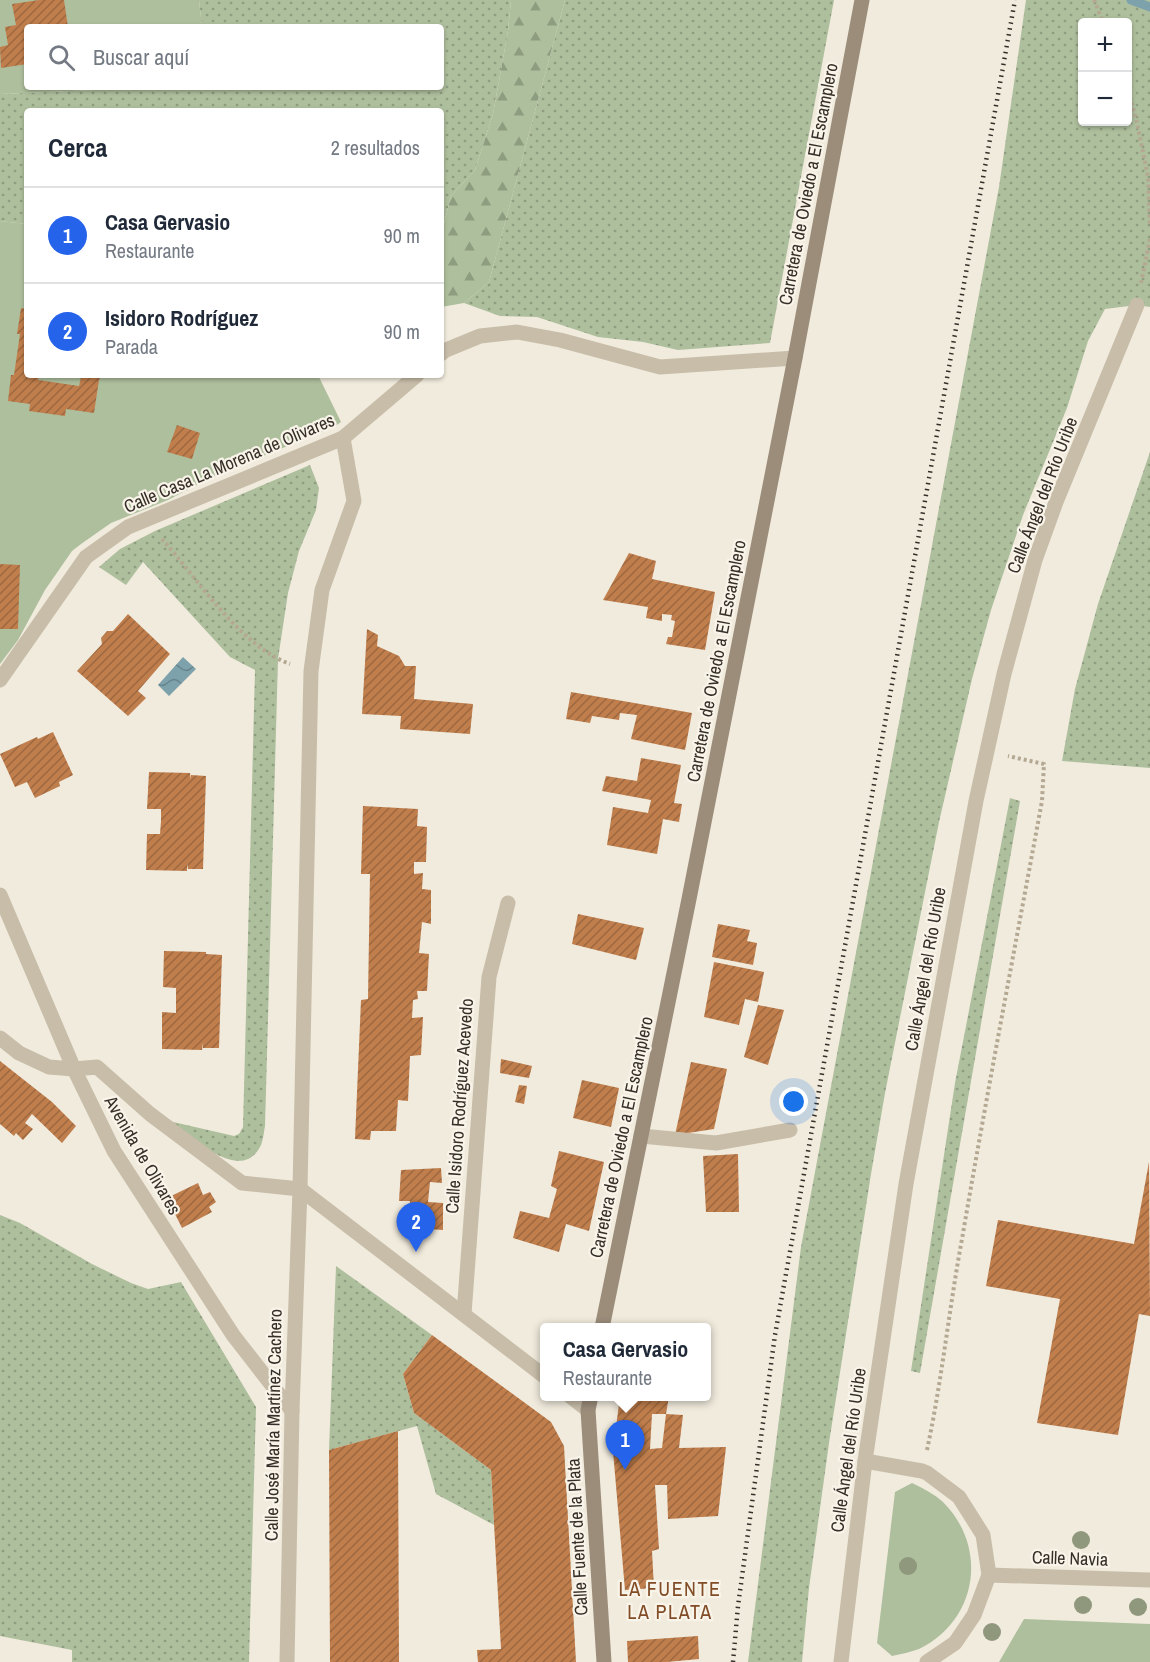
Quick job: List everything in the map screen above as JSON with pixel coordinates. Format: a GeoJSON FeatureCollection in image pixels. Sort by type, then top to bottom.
{"type":"FeatureCollection","features":[{"type":"Feature","properties":{"kind":"main road","name":"Carretera de Oviedo a El Escamplero"},"geometry":{"type":"LineString","coordinates":[[603,1323],[795,358],[862,0]]}},
{"type":"Feature","properties":{"kind":"main road","name":"Calle Fuente de la Plata"},"geometry":{"type":"LineString","coordinates":[[590,1403],[604,1662]]}},
{"type":"Feature","properties":{"kind":"street","name":"Calle Ángel del Río Uribe"},"geometry":{"type":"LineString","coordinates":[[841,1662],[865,1461],[906,1184],[976,801],[1004,674],[1035,560],[1056,502],[1137,305]]}},
{"type":"Feature","properties":{"kind":"street"},"geometry":{"type":"LineString","coordinates":[[444,352],[480,336],[517,332],[560,340],[660,367],[795,358]]}},
{"type":"Feature","properties":{"kind":"street","name":"Calle Casa La Morena de Olivares"},"geometry":{"type":"LineString","coordinates":[[0,680],[86,557],[128,527],[343,438],[413,378]]}},
{"type":"Feature","properties":{"kind":"street","name":"Calle José María Martínez Cachero"},"geometry":{"type":"LineString","coordinates":[[287,1662],[311,671],[321,590],[354,501],[343,438]]}},
{"type":"Feature","properties":{"kind":"street","name":"Avenida de Olivares"},"geometry":{"type":"LineString","coordinates":[[0,895],[74,1069],[114,1150],[233,1335],[292,1411]]}},
{"type":"Feature","properties":{"kind":"street","name":"Calle Isidoro Rodríguez Acevedo"},"geometry":{"type":"LineString","coordinates":[[464,1314],[489,977],[508,903]]}},
{"type":"Feature","properties":{"kind":"street"},"geometry":{"type":"LineString","coordinates":[[0,1038],[19,1053],[50,1067],[74,1069],[97,1067],[150,1114],[242,1183],[300,1189],[540,1373]]}},
{"type":"Feature","properties":{"kind":"street"},"geometry":{"type":"LineString","coordinates":[[641,1136],[750,1145],[790,1130]]}},
{"type":"Feature","properties":{"kind":"street"},"geometry":{"type":"LineString","coordinates":[[865,1461],[922,1471],[959,1497],[983,1535],[989,1575],[974,1615],[955,1643],[927,1662]]}},
{"type":"Feature","properties":{"kind":"street","name":"Calle Navia"},"geometry":{"type":"LineString","coordinates":[[989,1575],[1150,1580]]}},
{"type":"Feature","properties":{"kind":"path"},"geometry":{"type":"LineString","coordinates":[[1094,0],[1101,18]]}},
{"type":"Feature","properties":{"kind":"path"},"geometry":{"type":"LineString","coordinates":[[1132,104],[1148,177],[1150,227]]}},
{"type":"Feature","properties":{"kind":"path"},"geometry":{"type":"LineString","coordinates":[[1137,305],[1150,239]]}},
{"type":"Feature","properties":{"kind":"path"},"geometry":{"type":"LineString","coordinates":[[146,520],[224,613],[261,650],[283,661]]}},
{"type":"Feature","properties":{"kind":"path"},"geometry":{"type":"LineString","coordinates":[[922,1471],[935,1412],[960,1248],[1042,801],[1044,764],[987,752]]}},
{"type":"Feature","properties":{"kind":"green space"},"geometry":{"type":"Polygon","coordinates":[[[0,0],[199,0],[202,24],[24,24],[24,90],[95,90],[0,94],[0,0]]]}},
{"type":"Feature","properties":{"kind":"green space"},"geometry":{"type":"Polygon","coordinates":[[[199,0],[511,0],[508,31],[493,114],[475,170],[451,196],[444,223],[444,108],[24,108],[24,224],[0,221],[0,94],[95,90],[444,90],[444,24],[202,24],[199,0]]]}},
{"type":"Feature","properties":{"kind":"green space"},"geometry":{"type":"Polygon","coordinates":[[[511,0],[565,0],[489,282],[464,303],[444,306],[444,223],[451,196],[475,170],[493,114],[508,31],[511,0]]]}},
{"type":"Feature","properties":{"kind":"green space"},"geometry":{"type":"Polygon","coordinates":[[[565,0],[834,0],[770,343],[678,350],[643,342],[598,337],[537,317],[500,316],[464,303],[489,282],[565,0]]]}},
{"type":"Feature","properties":{"kind":"green space"},"geometry":{"type":"Polygon","coordinates":[[[1026,0],[1150,0],[1150,307],[1137,305],[1105,309],[1088,341],[1067,408],[1023,515],[991,610],[972,679],[939,822],[885,1093],[829,1443],[809,1588],[802,1662],[748,1662],[801,1247],[999,187],[1026,0]]]}},
{"type":"Feature","properties":{"kind":"green space"},"geometry":{"type":"Polygon","coordinates":[[[0,221],[24,224],[24,378],[319,378],[341,422],[334,427],[212,477],[168,500],[111,523],[81,544],[72,551],[45,590],[18,640],[0,664],[0,221]]]}},
{"type":"Feature","properties":{"kind":"green space"},"geometry":{"type":"Polygon","coordinates":[[[1150,452],[1150,768],[1062,761],[1075,689],[1098,604],[1150,452]]]}},
{"type":"Feature","properties":{"kind":"green space"},"geometry":{"type":"Polygon","coordinates":[[[310,465],[319,488],[316,510],[299,551],[288,593],[278,659],[265,1126],[261,1145],[252,1156],[242,1161],[216,1154],[169,1121],[234,1136],[239,1134],[243,1127],[255,670],[230,657],[143,562],[126,585],[99,567],[120,549],[155,531],[310,465]]]}},
{"type":"Feature","properties":{"kind":"green space"},"geometry":{"type":"Polygon","coordinates":[[[1010,798],[1020,801],[920,1373],[911,1371],[955,1083],[1010,798]]]}},
{"type":"Feature","properties":{"kind":"green space"},"geometry":{"type":"Polygon","coordinates":[[[0,1215],[20,1223],[92,1264],[131,1283],[148,1289],[181,1282],[256,1407],[249,1662],[72,1662],[72,1650],[0,1636],[0,1215]]]}},
{"type":"Feature","properties":{"kind":"green space"},"geometry":{"type":"Polygon","coordinates":[[[336,1266],[432,1335],[403,1374],[414,1413],[491,1470],[494,1525],[436,1494],[417,1426],[329,1450],[336,1266]]]}},
{"type":"Feature","properties":{"kind":"green space"},"geometry":{"type":"Polygon","coordinates":[[[912,1483],[940,1499],[958,1520],[967,1540],[971,1561],[970,1582],[964,1602],[954,1621],[939,1637],[919,1649],[892,1656],[877,1643],[895,1492],[912,1483]]]}},
{"type":"Feature","properties":{"kind":"green space"},"geometry":{"type":"Polygon","coordinates":[[[1024,1619],[1150,1624],[1150,1662],[999,1662],[1024,1619]]]}},
{"type":"Feature","properties":{"kind":"water"},"geometry":{"type":"Polygon","coordinates":[[[183,657],[196,669],[169,696],[158,685],[183,657]]]}},
{"type":"Feature","properties":{"kind":"building"},"geometry":{"type":"Polygon","coordinates":[[[39,0],[64,0],[68,24],[24,24],[24,64],[1,68],[0,47],[8,45],[5,27],[16,25],[12,4],[39,0]]]}},
{"type":"Feature","properties":{"kind":"building"},"geometry":{"type":"Polygon","coordinates":[[[21,308],[24,308],[24,378],[38,378],[38,380],[79,386],[81,378],[100,378],[94,413],[66,409],[65,416],[29,411],[30,404],[8,401],[20,334],[17,334],[21,308]]]}},
{"type":"Feature","properties":{"kind":"building"},"geometry":{"type":"Polygon","coordinates":[[[177,425],[200,433],[192,459],[167,452],[177,425]]]}},
{"type":"Feature","properties":{"kind":"building"},"geometry":{"type":"Polygon","coordinates":[[[629,553],[656,561],[652,579],[715,592],[705,650],[666,644],[668,637],[672,637],[675,621],[671,620],[672,615],[662,614],[662,621],[646,618],[648,607],[603,600],[629,553]]]}},
{"type":"Feature","properties":{"kind":"building"},"geometry":{"type":"Polygon","coordinates":[[[0,564],[20,565],[18,629],[0,629],[0,564]]]}},
{"type":"Feature","properties":{"kind":"building"},"geometry":{"type":"Polygon","coordinates":[[[128,614],[170,654],[138,691],[146,698],[128,716],[77,671],[102,644],[101,638],[107,631],[113,631],[128,614]]]}},
{"type":"Feature","properties":{"kind":"building"},"geometry":{"type":"Polygon","coordinates":[[[367,629],[378,635],[377,646],[399,656],[405,666],[416,666],[414,699],[473,704],[470,734],[400,729],[401,716],[362,714],[367,629]]]}},
{"type":"Feature","properties":{"kind":"building"},"geometry":{"type":"Polygon","coordinates":[[[571,692],[692,713],[685,750],[631,739],[637,715],[620,713],[619,720],[592,716],[590,723],[566,719],[571,692]]]}},
{"type":"Feature","properties":{"kind":"building"},"geometry":{"type":"Polygon","coordinates":[[[53,732],[73,775],[59,782],[60,786],[35,798],[27,782],[15,787],[0,754],[53,732]]]}},
{"type":"Feature","properties":{"kind":"building"},"geometry":{"type":"Polygon","coordinates":[[[641,758],[681,765],[674,803],[682,804],[679,822],[663,819],[657,854],[607,845],[613,807],[648,813],[651,800],[602,791],[606,776],[637,781],[641,758]]]}},
{"type":"Feature","properties":{"kind":"building"},"geometry":{"type":"Polygon","coordinates":[[[149,772],[190,773],[191,780],[191,775],[206,776],[203,869],[188,869],[187,864],[187,871],[146,870],[147,834],[160,834],[161,821],[161,809],[147,809],[149,772]]]}},
{"type":"Feature","properties":{"kind":"building"},"geometry":{"type":"Polygon","coordinates":[[[363,806],[418,809],[417,826],[427,827],[426,862],[414,862],[414,874],[423,873],[422,889],[431,890],[431,924],[422,922],[419,953],[429,954],[427,991],[417,991],[418,999],[413,1000],[412,1018],[423,1017],[421,1055],[410,1056],[408,1101],[398,1100],[396,1131],[371,1131],[370,1140],[355,1139],[361,1000],[368,999],[370,874],[361,874],[363,806]]]}},
{"type":"Feature","properties":{"kind":"building"},"geometry":{"type":"Polygon","coordinates":[[[578,914],[644,928],[636,960],[572,944],[578,914]]]}},
{"type":"Feature","properties":{"kind":"building"},"geometry":{"type":"Polygon","coordinates":[[[718,924],[750,930],[747,941],[757,943],[753,965],[712,957],[718,924]]]}},
{"type":"Feature","properties":{"kind":"building"},"geometry":{"type":"Polygon","coordinates":[[[164,951],[206,952],[206,954],[222,955],[219,1048],[203,1048],[203,1043],[202,1050],[162,1049],[162,1012],[176,1013],[176,988],[163,987],[164,951]]]}},
{"type":"Feature","properties":{"kind":"building"},"geometry":{"type":"Polygon","coordinates":[[[714,962],[764,972],[758,1002],[745,999],[739,1025],[704,1017],[714,962]]]}},
{"type":"Feature","properties":{"kind":"building"},"geometry":{"type":"Polygon","coordinates":[[[758,1005],[784,1010],[768,1065],[744,1057],[758,1005]]]}},
{"type":"Feature","properties":{"kind":"building"},"geometry":{"type":"Polygon","coordinates":[[[501,1059],[532,1066],[529,1078],[500,1073],[501,1059]]]}},
{"type":"Feature","properties":{"kind":"building"},"geometry":{"type":"Polygon","coordinates":[[[0,1061],[52,1102],[76,1126],[62,1143],[32,1114],[25,1123],[33,1129],[23,1140],[16,1133],[14,1136],[0,1124],[0,1061]]]}},
{"type":"Feature","properties":{"kind":"building"},"geometry":{"type":"Polygon","coordinates":[[[691,1062],[727,1069],[714,1129],[675,1135],[691,1062]]]}},
{"type":"Feature","properties":{"kind":"building"},"geometry":{"type":"Polygon","coordinates":[[[582,1080],[619,1088],[611,1127],[573,1118],[582,1080]]]}},
{"type":"Feature","properties":{"kind":"building"},"geometry":{"type":"Polygon","coordinates":[[[519,1085],[527,1086],[524,1104],[515,1102],[519,1085]]]}},
{"type":"Feature","properties":{"kind":"building"},"geometry":{"type":"Polygon","coordinates":[[[559,1151],[604,1162],[589,1231],[566,1224],[559,1252],[513,1238],[520,1211],[549,1218],[557,1189],[551,1186],[559,1151]]]}},
{"type":"Feature","properties":{"kind":"building"},"geometry":{"type":"Polygon","coordinates":[[[738,1154],[739,1212],[706,1212],[703,1156],[738,1154]]]}},
{"type":"Feature","properties":{"kind":"building"},"geometry":{"type":"Polygon","coordinates":[[[1149,1162],[1150,1316],[1139,1314],[1118,1435],[1037,1423],[1060,1299],[986,1286],[998,1220],[1134,1244],[1149,1162]]]}},
{"type":"Feature","properties":{"kind":"building"},"geometry":{"type":"Polygon","coordinates":[[[441,1168],[442,1183],[430,1182],[428,1202],[443,1203],[443,1230],[428,1229],[429,1221],[409,1221],[410,1201],[399,1201],[401,1170],[441,1168]]]}},
{"type":"Feature","properties":{"kind":"building"},"geometry":{"type":"Polygon","coordinates":[[[198,1183],[203,1195],[210,1192],[216,1202],[209,1207],[212,1212],[182,1228],[167,1198],[198,1183]]]}},
{"type":"Feature","properties":{"kind":"building"},"geometry":{"type":"Polygon","coordinates":[[[432,1335],[551,1422],[564,1446],[576,1662],[478,1662],[477,1650],[501,1649],[491,1470],[414,1413],[403,1374],[432,1335]]]}},
{"type":"Feature","properties":{"kind":"building"},"geometry":{"type":"Polygon","coordinates":[[[619,1401],[668,1401],[666,1414],[683,1415],[679,1448],[726,1447],[718,1516],[668,1519],[667,1485],[655,1485],[659,1549],[652,1551],[654,1588],[625,1590],[613,1451],[619,1401]],[[652,1414],[650,1449],[662,1448],[666,1414],[652,1414]]]}},
{"type":"Feature","properties":{"kind":"building"},"geometry":{"type":"Polygon","coordinates":[[[398,1431],[399,1662],[330,1662],[329,1450],[398,1431]]]}},
{"type":"Feature","properties":{"kind":"building"},"geometry":{"type":"Polygon","coordinates":[[[698,1636],[699,1659],[628,1662],[627,1641],[698,1636]]]}},
{"type":"Feature","properties":{"kind":"waterway"},"geometry":{"type":"LineString","coordinates":[[1131,0],[1150,7]]}},
{"type":"Feature","properties":{"kind":"railway"},"geometry":{"type":"LineString","coordinates":[[733,1662],[738,1606],[775,1335],[1015,0]]}},
{"type":"Feature","properties":{"kind":"place","name":"Isidoro Rodríguez"},"geometry":{"type":"Point","coordinates":[416,1252]}},
{"type":"Feature","properties":{"kind":"place","name":"Casa Gervasio"},"geometry":{"type":"Point","coordinates":[625,1470]}},
{"type":"Feature","properties":{"kind":"district","name":"LA FUENTE LA PLATA"},"geometry":{"type":"Point","coordinates":[670,1600]}}]}
